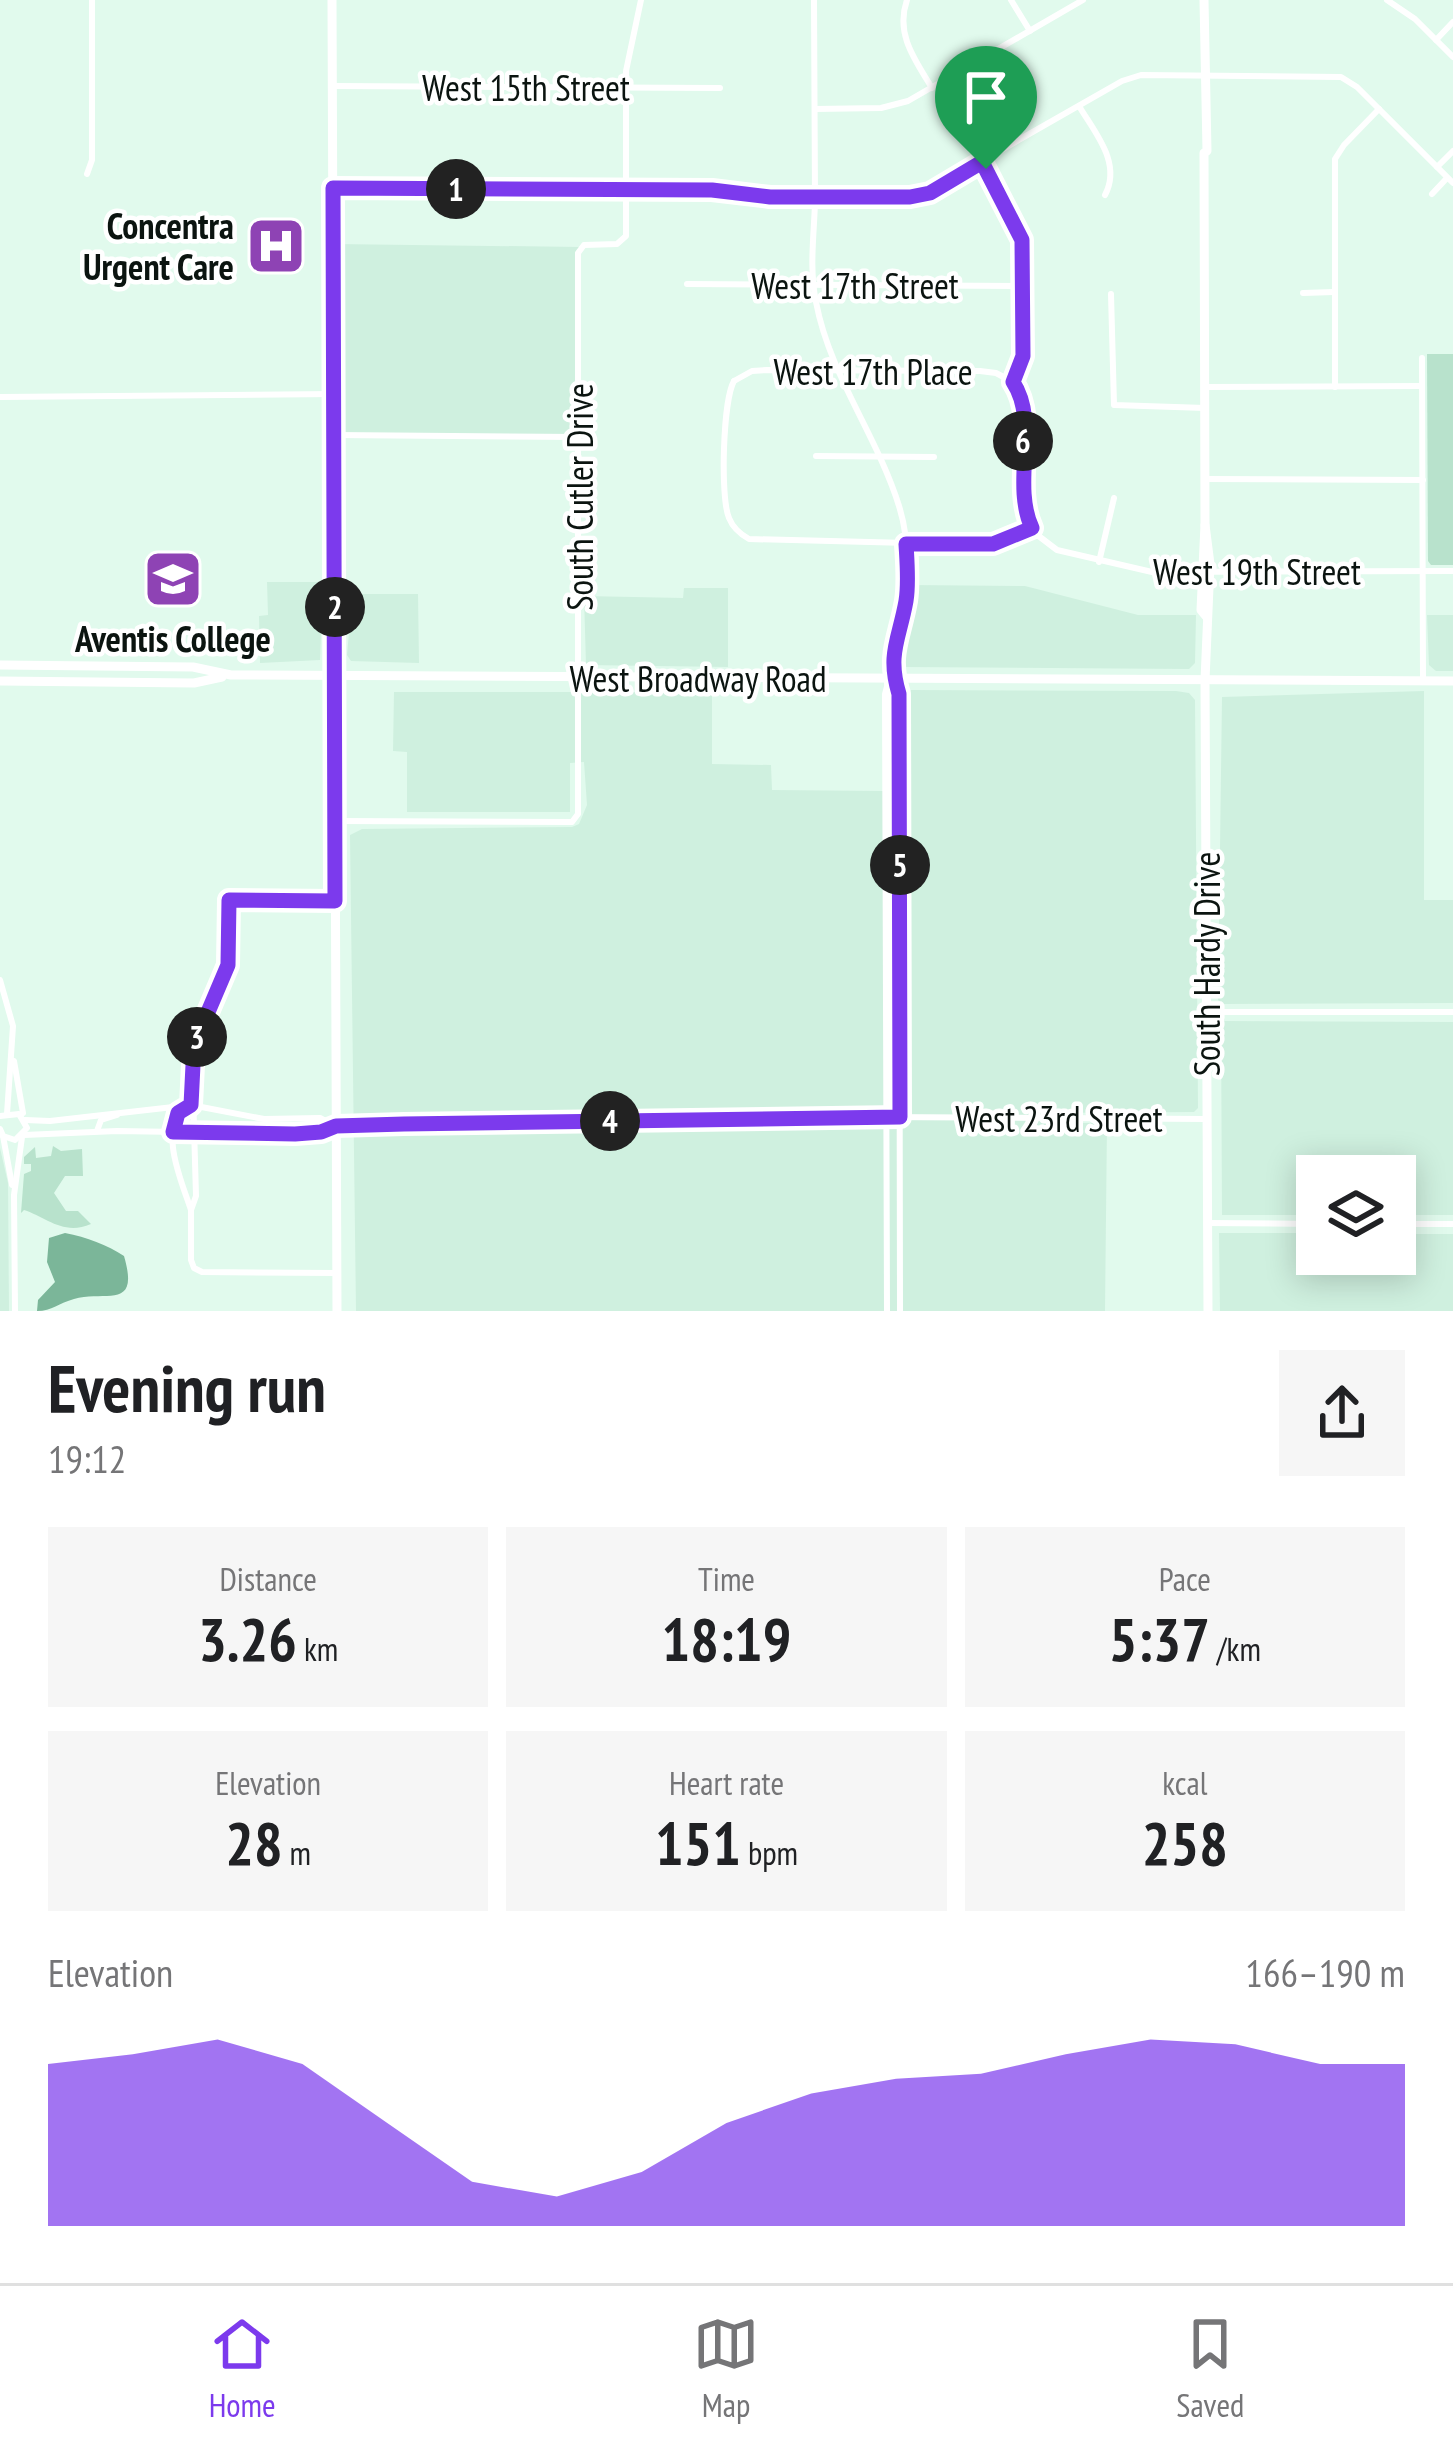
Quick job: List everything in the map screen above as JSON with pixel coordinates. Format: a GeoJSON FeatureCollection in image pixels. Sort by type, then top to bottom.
{"type":"FeatureCollection","features":[{"type":"Feature","properties":{"kind":"main road"},"geometry":{"type":"LineString","coordinates":[[332,0],[338,1311]]}},
{"type":"Feature","properties":{"kind":"main road","name":"South Hardy Drive"},"geometry":{"type":"LineString","coordinates":[[1204,0],[1201,137],[1210,610],[1205,680],[1208,1311]]}},
{"type":"Feature","properties":{"kind":"main road","name":"West Broadway Road"},"geometry":{"type":"LineString","coordinates":[[0,665],[193,667],[231,675],[1453,681]]}},
{"type":"Feature","properties":{"kind":"main road","name":"West Broadway Road"},"geometry":{"type":"LineString","coordinates":[[0,681],[194,683],[231,675]]}},
{"type":"Feature","properties":{"kind":"street"},"geometry":{"type":"LineString","coordinates":[[86,174],[92,160],[92,0]]}},
{"type":"Feature","properties":{"kind":"street"},"geometry":{"type":"LineString","coordinates":[[626,190],[628,57],[640,0]]}},
{"type":"Feature","properties":{"kind":"street"},"geometry":{"type":"LineString","coordinates":[[814,0],[813,285],[837,370],[899,506],[906,544],[906,598],[892,679],[885,694],[887,1311]]}},
{"type":"Feature","properties":{"kind":"street"},"geometry":{"type":"LineString","coordinates":[[907,0],[903,15],[906,43],[932,88]]}},
{"type":"Feature","properties":{"kind":"street"},"geometry":{"type":"LineString","coordinates":[[1011,0],[1030,31]]}},
{"type":"Feature","properties":{"kind":"street"},"geometry":{"type":"LineString","coordinates":[[814,109],[888,107],[932,88],[1083,0]]}},
{"type":"Feature","properties":{"kind":"street"},"geometry":{"type":"LineString","coordinates":[[1387,0],[1415,19],[1453,57]]}},
{"type":"Feature","properties":{"kind":"street"},"geometry":{"type":"LineString","coordinates":[[1436,40],[1453,22]]}},
{"type":"Feature","properties":{"kind":"street"},"geometry":{"type":"LineString","coordinates":[[333,188],[920,196],[1131,76],[1204,75],[1341,77],[1353,83],[1450,180],[1432,194]]}},
{"type":"Feature","properties":{"kind":"street","name":"West 15th Street"},"geometry":{"type":"LineString","coordinates":[[332,86],[720,88]]}},
{"type":"Feature","properties":{"kind":"street"},"geometry":{"type":"LineString","coordinates":[[1079,106],[1111,166],[1111,184],[1105,195]]}},
{"type":"Feature","properties":{"kind":"street"},"geometry":{"type":"LineString","coordinates":[[1335,387],[1335,159],[1379,109]]}},
{"type":"Feature","properties":{"kind":"street"},"geometry":{"type":"LineString","coordinates":[[1437,167],[1453,151]]}},
{"type":"Feature","properties":{"kind":"street"},"geometry":{"type":"LineString","coordinates":[[906,544],[993,544],[1032,528],[1024,502],[1023,407],[1013,382],[1023,356],[1020,230],[982,162]]}},
{"type":"Feature","properties":{"kind":"street","name":"South Cutler Drive"},"geometry":{"type":"LineString","coordinates":[[335,820],[577,819],[577,258],[580,247],[623,241],[626,190]]}},
{"type":"Feature","properties":{"kind":"street","name":"West 17th Street"},"geometry":{"type":"LineString","coordinates":[[687,284],[1023,286]]}},
{"type":"Feature","properties":{"kind":"street"},"geometry":{"type":"LineString","coordinates":[[1303,293],[1334,292]]}},
{"type":"Feature","properties":{"kind":"street"},"geometry":{"type":"LineString","coordinates":[[1112,294],[1114,405],[1205,409]]}},
{"type":"Feature","properties":{"kind":"street"},"geometry":{"type":"LineString","coordinates":[[1422,358],[1423,681]]}},
{"type":"Feature","properties":{"kind":"street","name":"West 17th Place"},"geometry":{"type":"LineString","coordinates":[[906,544],[765,542],[734,534],[727,515],[725,409],[732,378],[760,370],[988,372],[1013,382]]}},
{"type":"Feature","properties":{"kind":"street"},"geometry":{"type":"LineString","coordinates":[[1205,387],[1422,386]]}},
{"type":"Feature","properties":{"kind":"street"},"geometry":{"type":"LineString","coordinates":[[0,397],[335,394]]}},
{"type":"Feature","properties":{"kind":"street"},"geometry":{"type":"LineString","coordinates":[[335,435],[578,437]]}},
{"type":"Feature","properties":{"kind":"street"},"geometry":{"type":"LineString","coordinates":[[816,456],[934,457]]}},
{"type":"Feature","properties":{"kind":"street"},"geometry":{"type":"LineString","coordinates":[[1205,479],[1423,480]]}},
{"type":"Feature","properties":{"kind":"street"},"geometry":{"type":"LineString","coordinates":[[1099,562],[1114,498]]}},
{"type":"Feature","properties":{"kind":"street","name":"West 19th Street"},"geometry":{"type":"LineString","coordinates":[[1032,528],[1051,547],[1144,572],[1453,572]]}},
{"type":"Feature","properties":{"kind":"street"},"geometry":{"type":"LineString","coordinates":[[892,679],[899,694],[900,1311]]}},
{"type":"Feature","properties":{"kind":"street"},"geometry":{"type":"LineString","coordinates":[[191,1210],[196,1196],[191,1105],[194,1045],[228,965],[229,900],[335,901]]}},
{"type":"Feature","properties":{"kind":"street"},"geometry":{"type":"LineString","coordinates":[[0,980],[13,1019],[24,1118],[14,1195],[15,1311]]}},
{"type":"Feature","properties":{"kind":"street"},"geometry":{"type":"LineString","coordinates":[[1207,1012],[1453,1012]]}},
{"type":"Feature","properties":{"kind":"street"},"geometry":{"type":"LineString","coordinates":[[14,1056],[2,1125],[14,1195]]}},
{"type":"Feature","properties":{"kind":"street"},"geometry":{"type":"LineString","coordinates":[[191,1105],[178,1113],[173,1132],[176,1164],[191,1210],[191,1260],[197,1271],[337,1273]]}},
{"type":"Feature","properties":{"kind":"street"},"geometry":{"type":"LineString","coordinates":[[2,1125],[24,1118],[50,1121],[191,1105],[264,1119],[320,1118],[336,1126]]}},
{"type":"Feature","properties":{"kind":"street"},"geometry":{"type":"LineString","coordinates":[[97,1132],[101,1120],[126,1111]]}},
{"type":"Feature","properties":{"kind":"street","name":"West 23rd Street"},"geometry":{"type":"LineString","coordinates":[[336,1126],[887,1117],[1206,1119]]}},
{"type":"Feature","properties":{"kind":"street"},"geometry":{"type":"LineString","coordinates":[[2,1125],[12,1140],[97,1132],[295,1134],[336,1126]]}},
{"type":"Feature","properties":{"kind":"street"},"geometry":{"type":"LineString","coordinates":[[1207,1223],[1296,1223]]}},
{"type":"Feature","properties":{"kind":"street"},"geometry":{"type":"LineString","coordinates":[[1416,1224],[1453,1224]]}},
{"type":"Feature","properties":{"kind":"shaded area"},"geometry":{"type":"Polygon","coordinates":[[[334,244],[581,247],[578,437],[335,435],[334,244]]]}},
{"type":"Feature","properties":{"kind":"shaded area"},"geometry":{"type":"Polygon","coordinates":[[[1427,354],[1453,354],[1453,565],[1428,561],[1427,354]]]}},
{"type":"Feature","properties":{"kind":"shaded area"},"geometry":{"type":"Polygon","coordinates":[[[267,582],[323,582],[320,660],[260,663],[259,616],[268,615],[267,582]]]}},
{"type":"Feature","properties":{"kind":"shaded area"},"geometry":{"type":"Polygon","coordinates":[[[911,585],[1025,586],[1138,615],[1196,615],[1195,663],[1189,669],[902,667],[899,658],[911,585]]]}},
{"type":"Feature","properties":{"kind":"shaded area"},"geometry":{"type":"Polygon","coordinates":[[[684,588],[728,588],[728,667],[586,665],[584,596],[683,598],[684,588]]]}},
{"type":"Feature","properties":{"kind":"shaded area"},"geometry":{"type":"Polygon","coordinates":[[[347,594],[418,594],[419,663],[351,661],[347,655],[351,610],[347,594]]]}},
{"type":"Feature","properties":{"kind":"shaded area"},"geometry":{"type":"Polygon","coordinates":[[[1427,615],[1453,615],[1453,671],[1436,671],[1429,665],[1427,615]]]}},
{"type":"Feature","properties":{"kind":"shaded area"},"geometry":{"type":"Polygon","coordinates":[[[911,690],[1176,691],[1189,693],[1195,700],[1198,1108],[1194,1112],[1040,1113],[1041,1123],[1107,1123],[1105,1311],[356,1311],[350,835],[362,829],[572,827],[579,824],[587,805],[584,762],[570,763],[570,812],[407,812],[407,752],[393,751],[394,692],[712,692],[712,764],[771,765],[772,790],[883,791],[884,845],[903,843],[902,699],[911,690]]]}},
{"type":"Feature","properties":{"kind":"shaded area"},"geometry":{"type":"Polygon","coordinates":[[[1424,691],[1424,900],[1453,900],[1453,1003],[1222,1004],[1218,1000],[1222,697],[1424,691]]]}},
{"type":"Feature","properties":{"kind":"shaded area"},"geometry":{"type":"Polygon","coordinates":[[[1221,1021],[1453,1022],[1453,1215],[1416,1215],[1416,1155],[1296,1155],[1296,1215],[1222,1215],[1221,1021]]]}},
{"type":"Feature","properties":{"kind":"shaded area"},"geometry":{"type":"Polygon","coordinates":[[[53,1146],[61,1151],[82,1149],[83,1176],[65,1176],[54,1193],[66,1211],[78,1211],[91,1224],[63,1227],[24,1210],[21,1213],[24,1174],[31,1171],[24,1157],[35,1147],[36,1158],[51,1156],[53,1146]]]}},
{"type":"Feature","properties":{"kind":"shaded area"},"geometry":{"type":"Polygon","coordinates":[[[0,1148],[8,1183],[9,1311],[0,1311],[0,1148]]]}},
{"type":"Feature","properties":{"kind":"shaded area"},"geometry":{"type":"Polygon","coordinates":[[[65,1233],[124,1256],[127,1285],[117,1295],[74,1299],[37,1311],[38,1300],[55,1282],[47,1262],[49,1238],[65,1233]]]}},
{"type":"Feature","properties":{"kind":"shaded area"},"geometry":{"type":"Polygon","coordinates":[[[1219,1233],[1296,1233],[1296,1275],[1416,1275],[1416,1234],[1453,1234],[1453,1311],[1220,1311],[1219,1233]]]}},
{"type":"Feature","properties":{"kind":"place","name":"Concentra Urgent Care"},"geometry":{"type":"Point","coordinates":[276,246]}},
{"type":"Feature","properties":{"kind":"place","name":"Aventis College"},"geometry":{"type":"Point","coordinates":[173,579]}},
{"type":"Feature","properties":{"kind":"route"},"geometry":{"type":"LineString","coordinates":[[982,162],[986,169],[1022,240],[1023,356],[1013,382],[1023,407],[1024,502],[1032,528],[993,544],[906,544],[906,598],[892,665],[899,694],[900,1117],[404,1124],[336,1126],[295,1134],[173,1132],[178,1113],[191,1105],[194,1045],[225,978],[229,900],[335,901],[333,188],[712,190],[770,197],[910,197],[930,193],[982,162]]}}]}
